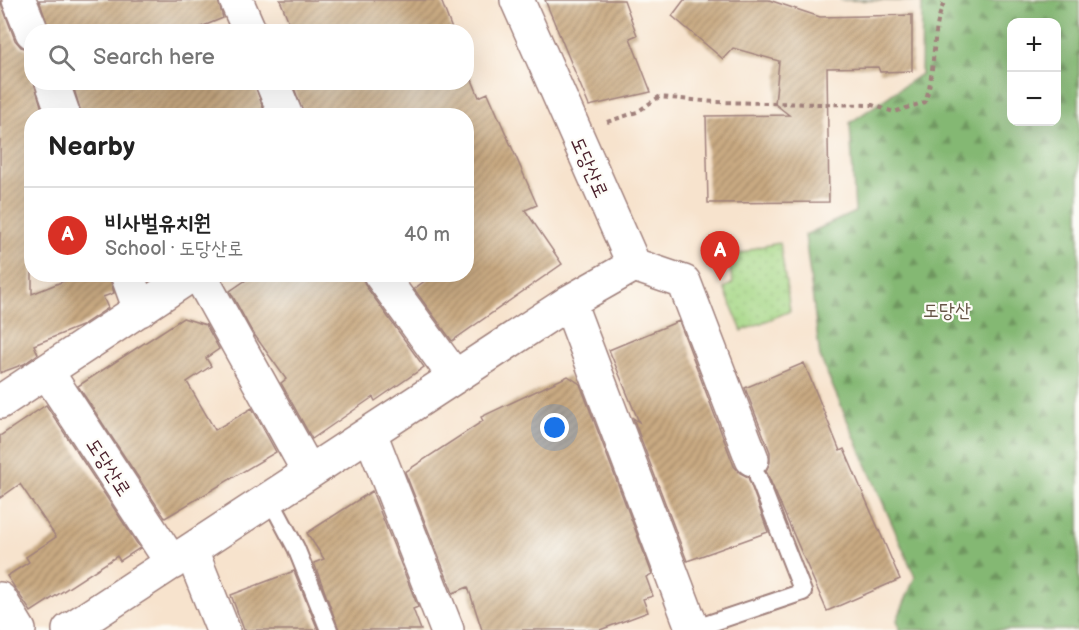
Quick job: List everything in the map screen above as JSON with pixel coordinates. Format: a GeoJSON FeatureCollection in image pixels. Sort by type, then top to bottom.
{"type":"FeatureCollection","features":[{"type":"Feature","properties":{"kind":"street"},"geometry":{"type":"LineString","coordinates":[[19,0],[29,24]]}},
{"type":"Feature","properties":{"kind":"street"},"geometry":{"type":"LineString","coordinates":[[236,0],[246,24]]}},
{"type":"Feature","properties":{"kind":"street","name":"도당산로"},"geometry":{"type":"LineString","coordinates":[[517,0],[634,265]]}},
{"type":"Feature","properties":{"kind":"street"},"geometry":{"type":"LineString","coordinates":[[55,90],[61,108]]}},
{"type":"Feature","properties":{"kind":"street"},"geometry":{"type":"LineString","coordinates":[[275,90],[283,108]]}},
{"type":"Feature","properties":{"kind":"street"},"geometry":{"type":"LineString","coordinates":[[69,630],[569,302],[634,265],[684,282],[755,468]]}},
{"type":"Feature","properties":{"kind":"street"},"geometry":{"type":"LineString","coordinates":[[129,282],[140,310]]}},
{"type":"Feature","properties":{"kind":"street"},"geometry":{"type":"LineString","coordinates":[[0,402],[181,282]]}},
{"type":"Feature","properties":{"kind":"street"},"geometry":{"type":"LineString","coordinates":[[203,282],[309,472]]}},
{"type":"Feature","properties":{"kind":"street"},"geometry":{"type":"LineString","coordinates":[[386,282],[455,377]]}},
{"type":"Feature","properties":{"kind":"street"},"geometry":{"type":"LineString","coordinates":[[569,302],[693,629]]}},
{"type":"Feature","properties":{"kind":"street","name":"도당산로"},"geometry":{"type":"LineString","coordinates":[[47,372],[182,556],[223,630]]}},
{"type":"Feature","properties":{"kind":"street"},"geometry":{"type":"LineString","coordinates":[[370,433],[447,630]]}},
{"type":"Feature","properties":{"kind":"street"},"geometry":{"type":"LineString","coordinates":[[0,598],[19,630]]}},
{"type":"Feature","properties":{"kind":"lane"},"geometry":{"type":"LineString","coordinates":[[693,629],[803,592],[755,468]]}},
{"type":"Feature","properties":{"kind":"lane"},"geometry":{"type":"LineString","coordinates":[[270,499],[296,548],[329,630]]}},
{"type":"Feature","properties":{"kind":"path"},"geometry":{"type":"LineString","coordinates":[[575,133],[637,112],[659,97],[715,102],[872,105],[894,112],[925,102],[933,80],[935,33],[945,0]]}},
{"type":"Feature","properties":{"kind":"green space","name":"도당산"},"geometry":{"type":"Polygon","coordinates":[[[840,0],[1079,0],[1079,630],[900,630],[897,620],[915,577],[820,357],[805,235],[855,212],[850,123],[921,74],[922,1],[840,0]]]}},
{"type":"Feature","properties":{"kind":"green space"},"geometry":{"type":"Polygon","coordinates":[[[780,243],[790,311],[742,331],[724,288],[733,283],[728,259],[758,247],[780,243]]]}},
{"type":"Feature","properties":{"kind":"building"},"geometry":{"type":"Polygon","coordinates":[[[0,0],[15,40],[24,48],[24,90],[36,90],[42,108],[24,108],[24,282],[32,282],[32,294],[61,282],[111,282],[114,293],[103,297],[108,308],[81,326],[34,345],[38,354],[24,364],[0,373],[0,0]]]}},
{"type":"Feature","properties":{"kind":"building"},"geometry":{"type":"Polygon","coordinates":[[[39,0],[218,0],[223,18],[208,24],[47,24],[39,0]]]}},
{"type":"Feature","properties":{"kind":"building"},"geometry":{"type":"Polygon","coordinates":[[[280,0],[441,0],[450,24],[290,24],[280,0]]]}},
{"type":"Feature","properties":{"kind":"building"},"geometry":{"type":"Polygon","coordinates":[[[545,0],[624,0],[637,35],[630,38],[651,92],[589,106],[545,0]]]}},
{"type":"Feature","properties":{"kind":"building"},"geometry":{"type":"Polygon","coordinates":[[[684,0],[769,0],[820,17],[912,15],[912,71],[880,72],[878,67],[827,68],[829,202],[708,203],[706,116],[789,115],[775,104],[779,61],[733,48],[723,59],[672,16],[684,0]]]}},
{"type":"Feature","properties":{"kind":"building"},"geometry":{"type":"Polygon","coordinates":[[[474,85],[479,97],[488,93],[537,205],[525,210],[562,264],[452,341],[414,289],[423,282],[474,282],[474,108],[301,108],[295,90],[474,90],[474,85]]]}},
{"type":"Feature","properties":{"kind":"building"},"geometry":{"type":"Polygon","coordinates":[[[74,90],[257,90],[263,108],[80,108],[74,90]]]}},
{"type":"Feature","properties":{"kind":"building"},"geometry":{"type":"Polygon","coordinates":[[[243,282],[364,282],[424,367],[375,401],[373,397],[312,439],[281,383],[286,379],[251,330],[230,291],[243,282]]]}},
{"type":"Feature","properties":{"kind":"building"},"geometry":{"type":"Polygon","coordinates":[[[183,318],[206,325],[219,349],[206,358],[211,366],[187,382],[215,430],[252,408],[276,452],[165,518],[78,386],[183,318]]]}},
{"type":"Feature","properties":{"kind":"building"},"geometry":{"type":"Polygon","coordinates":[[[679,321],[734,466],[748,477],[768,532],[687,561],[633,418],[639,422],[609,350],[679,321]]]}},
{"type":"Feature","properties":{"kind":"building"},"geometry":{"type":"Polygon","coordinates":[[[804,363],[840,451],[844,449],[900,579],[827,611],[766,471],[770,462],[770,452],[745,388],[804,363]]]}},
{"type":"Feature","properties":{"kind":"building"},"geometry":{"type":"Polygon","coordinates":[[[568,376],[580,384],[652,574],[646,577],[653,596],[643,599],[648,612],[600,630],[482,630],[468,587],[453,593],[405,472],[483,421],[481,417],[568,376]]]}},
{"type":"Feature","properties":{"kind":"building"},"geometry":{"type":"Polygon","coordinates":[[[46,405],[140,548],[120,561],[117,556],[31,612],[7,576],[29,562],[26,557],[56,537],[20,484],[0,498],[0,436],[46,405]]]}},
{"type":"Feature","properties":{"kind":"building"},"geometry":{"type":"Polygon","coordinates":[[[372,491],[418,607],[413,609],[421,630],[339,630],[314,563],[324,559],[307,533],[372,491]]]}},
{"type":"Feature","properties":{"kind":"building"},"geometry":{"type":"Polygon","coordinates":[[[294,571],[318,630],[244,630],[231,595],[294,571]]]}},
{"type":"Feature","properties":{"kind":"place","name":"비사벌유치원"},"geometry":{"type":"Point","coordinates":[720,281]}}]}
